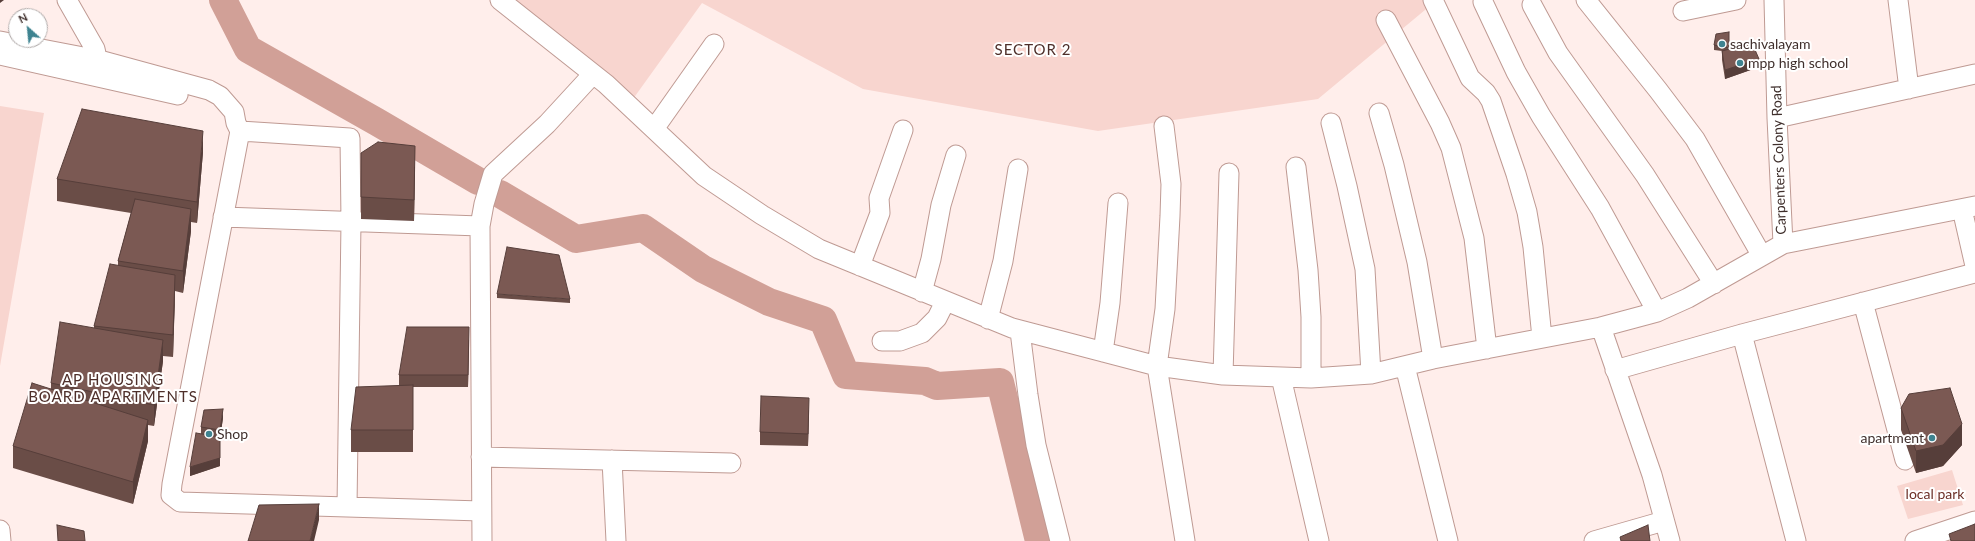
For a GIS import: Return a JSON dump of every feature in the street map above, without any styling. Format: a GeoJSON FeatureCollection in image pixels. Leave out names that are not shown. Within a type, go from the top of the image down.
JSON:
{"type":"FeatureCollection","features":[{"type":"Feature","properties":{"kind":"street"},"geometry":{"type":"LineString","coordinates":[[67,0],[90,39],[100,69]]}},
{"type":"Feature","properties":{"kind":"street"},"geometry":{"type":"LineString","coordinates":[[500,0],[593,74],[704,176],[762,215],[819,249],[945,302],[1020,331],[1157,366],[1223,375],[1311,378],[1371,374],[1433,359],[1601,327],[1657,312],[1714,284],[1782,244]]}},
{"type":"Feature","properties":{"kind":"street"},"geometry":{"type":"LineString","coordinates":[[1434,0],[1470,78],[1486,94],[1490,101],[1516,174],[1527,212],[1534,247],[1542,338]]}},
{"type":"Feature","properties":{"kind":"street"},"geometry":{"type":"LineString","coordinates":[[1586,0],[1695,139],[1762,256]]}},
{"type":"Feature","properties":{"kind":"street"},"geometry":{"type":"LineString","coordinates":[[1683,11],[1736,0]]}},
{"type":"Feature","properties":{"kind":"street","name":"Carpenters Colony Road"},"geometry":{"type":"LineString","coordinates":[[1774,0],[1782,244],[1969,207]]}},
{"type":"Feature","properties":{"kind":"street"},"geometry":{"type":"LineString","coordinates":[[1898,0],[1909,89]]}},
{"type":"Feature","properties":{"kind":"street"},"geometry":{"type":"LineString","coordinates":[[1483,2],[1516,72],[1541,116],[1600,208],[1657,312]]}},
{"type":"Feature","properties":{"kind":"street"},"geometry":{"type":"LineString","coordinates":[[1532,5],[1558,53],[1645,175],[1714,284]]}},
{"type":"Feature","properties":{"kind":"street"},"geometry":{"type":"LineString","coordinates":[[1386,20],[1440,123],[1451,148],[1474,238],[1487,349]]}},
{"type":"Feature","properties":{"kind":"street"},"geometry":{"type":"LineString","coordinates":[[0,41],[100,69],[161,90],[204,102],[238,127],[350,138],[351,222],[347,507]]}},
{"type":"Feature","properties":{"kind":"street"},"geometry":{"type":"LineString","coordinates":[[654,129],[714,44]]}},
{"type":"Feature","properties":{"kind":"street"},"geometry":{"type":"LineString","coordinates":[[0,55],[100,69]]}},
{"type":"Feature","properties":{"kind":"street"},"geometry":{"type":"LineString","coordinates":[[482,541],[480,226],[493,174],[547,124],[593,74]]}},
{"type":"Feature","properties":{"kind":"street"},"geometry":{"type":"LineString","coordinates":[[1777,118],[1975,74]]}},
{"type":"Feature","properties":{"kind":"street"},"geometry":{"type":"LineString","coordinates":[[1379,113],[1394,165],[1417,262],[1433,359]]}},
{"type":"Feature","properties":{"kind":"street"},"geometry":{"type":"LineString","coordinates":[[1331,123],[1347,186],[1365,269],[1371,374]]}},
{"type":"Feature","properties":{"kind":"street"},"geometry":{"type":"LineString","coordinates":[[1164,126],[1170,184],[1170,208],[1165,309],[1157,366],[1186,541]]}},
{"type":"Feature","properties":{"kind":"street"},"geometry":{"type":"LineString","coordinates":[[238,127],[223,217],[171,494],[180,502],[482,511]]}},
{"type":"Feature","properties":{"kind":"street"},"geometry":{"type":"LineString","coordinates":[[860,266],[880,213],[879,198],[903,130]]}},
{"type":"Feature","properties":{"kind":"street"},"geometry":{"type":"LineString","coordinates":[[922,292],[931,259],[941,205],[956,155]]}},
{"type":"Feature","properties":{"kind":"street"},"geometry":{"type":"LineString","coordinates":[[1296,167],[1308,270],[1311,317],[1311,378]]}},
{"type":"Feature","properties":{"kind":"street"},"geometry":{"type":"LineString","coordinates":[[988,319],[1002,261],[1018,170]]}},
{"type":"Feature","properties":{"kind":"street"},"geometry":{"type":"LineString","coordinates":[[1223,375],[1229,173]]}},
{"type":"Feature","properties":{"kind":"street"},"geometry":{"type":"LineString","coordinates":[[1102,352],[1110,303],[1118,203]]}},
{"type":"Feature","properties":{"kind":"street"},"geometry":{"type":"LineString","coordinates":[[1969,207],[1975,266]]}},
{"type":"Feature","properties":{"kind":"street"},"geometry":{"type":"LineString","coordinates":[[223,217],[480,226]]}},
{"type":"Feature","properties":{"kind":"street"},"geometry":{"type":"LineString","coordinates":[[1615,370],[1742,334],[1975,273]]}},
{"type":"Feature","properties":{"kind":"street"},"geometry":{"type":"LineString","coordinates":[[882,341],[900,341],[922,333],[937,318],[945,302]]}},
{"type":"Feature","properties":{"kind":"street"},"geometry":{"type":"LineString","coordinates":[[1863,302],[1905,460]]}},
{"type":"Feature","properties":{"kind":"street"},"geometry":{"type":"LineString","coordinates":[[1601,327],[1652,475],[1670,541]]}},
{"type":"Feature","properties":{"kind":"street"},"geometry":{"type":"LineString","coordinates":[[1020,331],[1036,445],[1060,541]]}},
{"type":"Feature","properties":{"kind":"street"},"geometry":{"type":"LineString","coordinates":[[1742,334],[1796,541]]}},
{"type":"Feature","properties":{"kind":"street"},"geometry":{"type":"LineString","coordinates":[[1405,366],[1448,541]]}},
{"type":"Feature","properties":{"kind":"street"},"geometry":{"type":"LineString","coordinates":[[1281,377],[1319,541]]}},
{"type":"Feature","properties":{"kind":"street"},"geometry":{"type":"LineString","coordinates":[[481,456],[731,463]]}},
{"type":"Feature","properties":{"kind":"street"},"geometry":{"type":"LineString","coordinates":[[612,460],[616,541]]}},
{"type":"Feature","properties":{"kind":"street"},"geometry":{"type":"LineString","coordinates":[[1594,541],[1664,521]]}},
{"type":"Feature","properties":{"kind":"street"},"geometry":{"type":"LineString","coordinates":[[1915,541],[1975,521]]}},
{"type":"Feature","properties":{"kind":"street"},"geometry":{"type":"LineString","coordinates":[[0,530],[1,541]]}},
{"type":"Feature","properties":{"kind":"green space"},"geometry":{"type":"Polygon","coordinates":[[[515,0],[1437,0],[1318,99],[1098,131],[863,89],[702,3],[633,99],[515,0]]]}},
{"type":"Feature","properties":{"kind":"green space"},"geometry":{"type":"Polygon","coordinates":[[[0,106],[44,113],[0,366],[0,106]]]}},
{"type":"Feature","properties":{"kind":"green space","name":"local park"},"geometry":{"type":"Polygon","coordinates":[[[1952,470],[1963,505],[1908,519],[1897,486],[1952,470]]]}},
{"type":"Feature","properties":{"kind":"building","name":"sachivalayam"},"geometry":{"type":"Polygon","coordinates":[[[1729,32],[1729,48],[1714,45],[1716,34],[1729,32]]]}},
{"type":"Feature","properties":{"kind":"building"},"geometry":{"type":"Polygon","coordinates":[[[1752,43],[1759,59],[1725,70],[1722,51],[1752,43]]]}},
{"type":"Feature","properties":{"kind":"building"},"geometry":{"type":"Polygon","coordinates":[[[82,109],[203,131],[197,202],[57,179],[82,109]]]}},
{"type":"Feature","properties":{"kind":"building"},"geometry":{"type":"Polygon","coordinates":[[[378,142],[415,146],[414,200],[361,197],[361,153],[378,142]]]}},
{"type":"Feature","properties":{"kind":"building"},"geometry":{"type":"Polygon","coordinates":[[[135,199],[191,209],[183,271],[118,261],[135,199]]]}},
{"type":"Feature","properties":{"kind":"building"},"geometry":{"type":"Polygon","coordinates":[[[507,247],[559,255],[570,299],[497,294],[507,247]]]}},
{"type":"Feature","properties":{"kind":"building"},"geometry":{"type":"Polygon","coordinates":[[[110,264],[175,275],[173,335],[94,326],[110,264]]]}},
{"type":"Feature","properties":{"kind":"building"},"geometry":{"type":"Polygon","coordinates":[[[60,322],[163,340],[154,405],[51,383],[60,322]]]}},
{"type":"Feature","properties":{"kind":"building"},"geometry":{"type":"Polygon","coordinates":[[[407,327],[469,327],[468,375],[399,375],[407,327]]]}},
{"type":"Feature","properties":{"kind":"building"},"geometry":{"type":"Polygon","coordinates":[[[32,383],[148,420],[133,482],[13,446],[32,383]]]}},
{"type":"Feature","properties":{"kind":"building"},"geometry":{"type":"Polygon","coordinates":[[[413,385],[413,430],[351,430],[356,387],[413,385]]]}},
{"type":"Feature","properties":{"kind":"building"},"geometry":{"type":"Polygon","coordinates":[[[1950,388],[1962,424],[1943,445],[1916,451],[1901,408],[1909,394],[1950,388]]]}},
{"type":"Feature","properties":{"kind":"building"},"geometry":{"type":"Polygon","coordinates":[[[761,396],[809,398],[808,434],[760,432],[761,396]]]}},
{"type":"Feature","properties":{"kind":"building"},"geometry":{"type":"Polygon","coordinates":[[[223,409],[220,430],[201,427],[204,410],[223,409]]]}},
{"type":"Feature","properties":{"kind":"building"},"geometry":{"type":"Polygon","coordinates":[[[196,433],[220,437],[220,458],[190,467],[196,433]]]}},
{"type":"Feature","properties":{"kind":"building"},"geometry":{"type":"Polygon","coordinates":[[[319,504],[310,541],[248,541],[259,505],[319,504]]]}},
{"type":"Feature","properties":{"kind":"building"},"geometry":{"type":"Polygon","coordinates":[[[1975,524],[1975,541],[1951,541],[1949,534],[1975,524]]]}},
{"type":"Feature","properties":{"kind":"building"},"geometry":{"type":"Polygon","coordinates":[[[57,525],[84,531],[85,541],[58,541],[57,525]]]}},
{"type":"Feature","properties":{"kind":"building"},"geometry":{"type":"Polygon","coordinates":[[[1648,525],[1650,541],[1621,541],[1620,537],[1648,525]]]}},
{"type":"Feature","properties":{"kind":"waterway"},"geometry":{"type":"LineString","coordinates":[[223,0],[248,49],[478,181]]}},
{"type":"Feature","properties":{"kind":"waterway"},"geometry":{"type":"LineString","coordinates":[[500,194],[576,239],[643,228],[703,269],[769,302],[823,320],[846,375],[925,381],[937,386],[1000,382],[1039,541]]}},
{"type":"Feature","properties":{"kind":"place","name":"sachivalayam"},"geometry":{"type":"Point","coordinates":[1722,44]}},
{"type":"Feature","properties":{"kind":"place","name":"mpp high school"},"geometry":{"type":"Point","coordinates":[1740,63]}},
{"type":"Feature","properties":{"kind":"place","name":"Shop"},"geometry":{"type":"Point","coordinates":[209,434]}},
{"type":"Feature","properties":{"kind":"place","name":"apartment"},"geometry":{"type":"Point","coordinates":[1932,438]}},
{"type":"Feature","properties":{"kind":"district","name":"SECTOR 2"},"geometry":{"type":"Point","coordinates":[1033,50]}},
{"type":"Feature","properties":{"kind":"district","name":"AP HOUSING BOARD APARTMENTS"},"geometry":{"type":"Point","coordinates":[113,388]}}]}
